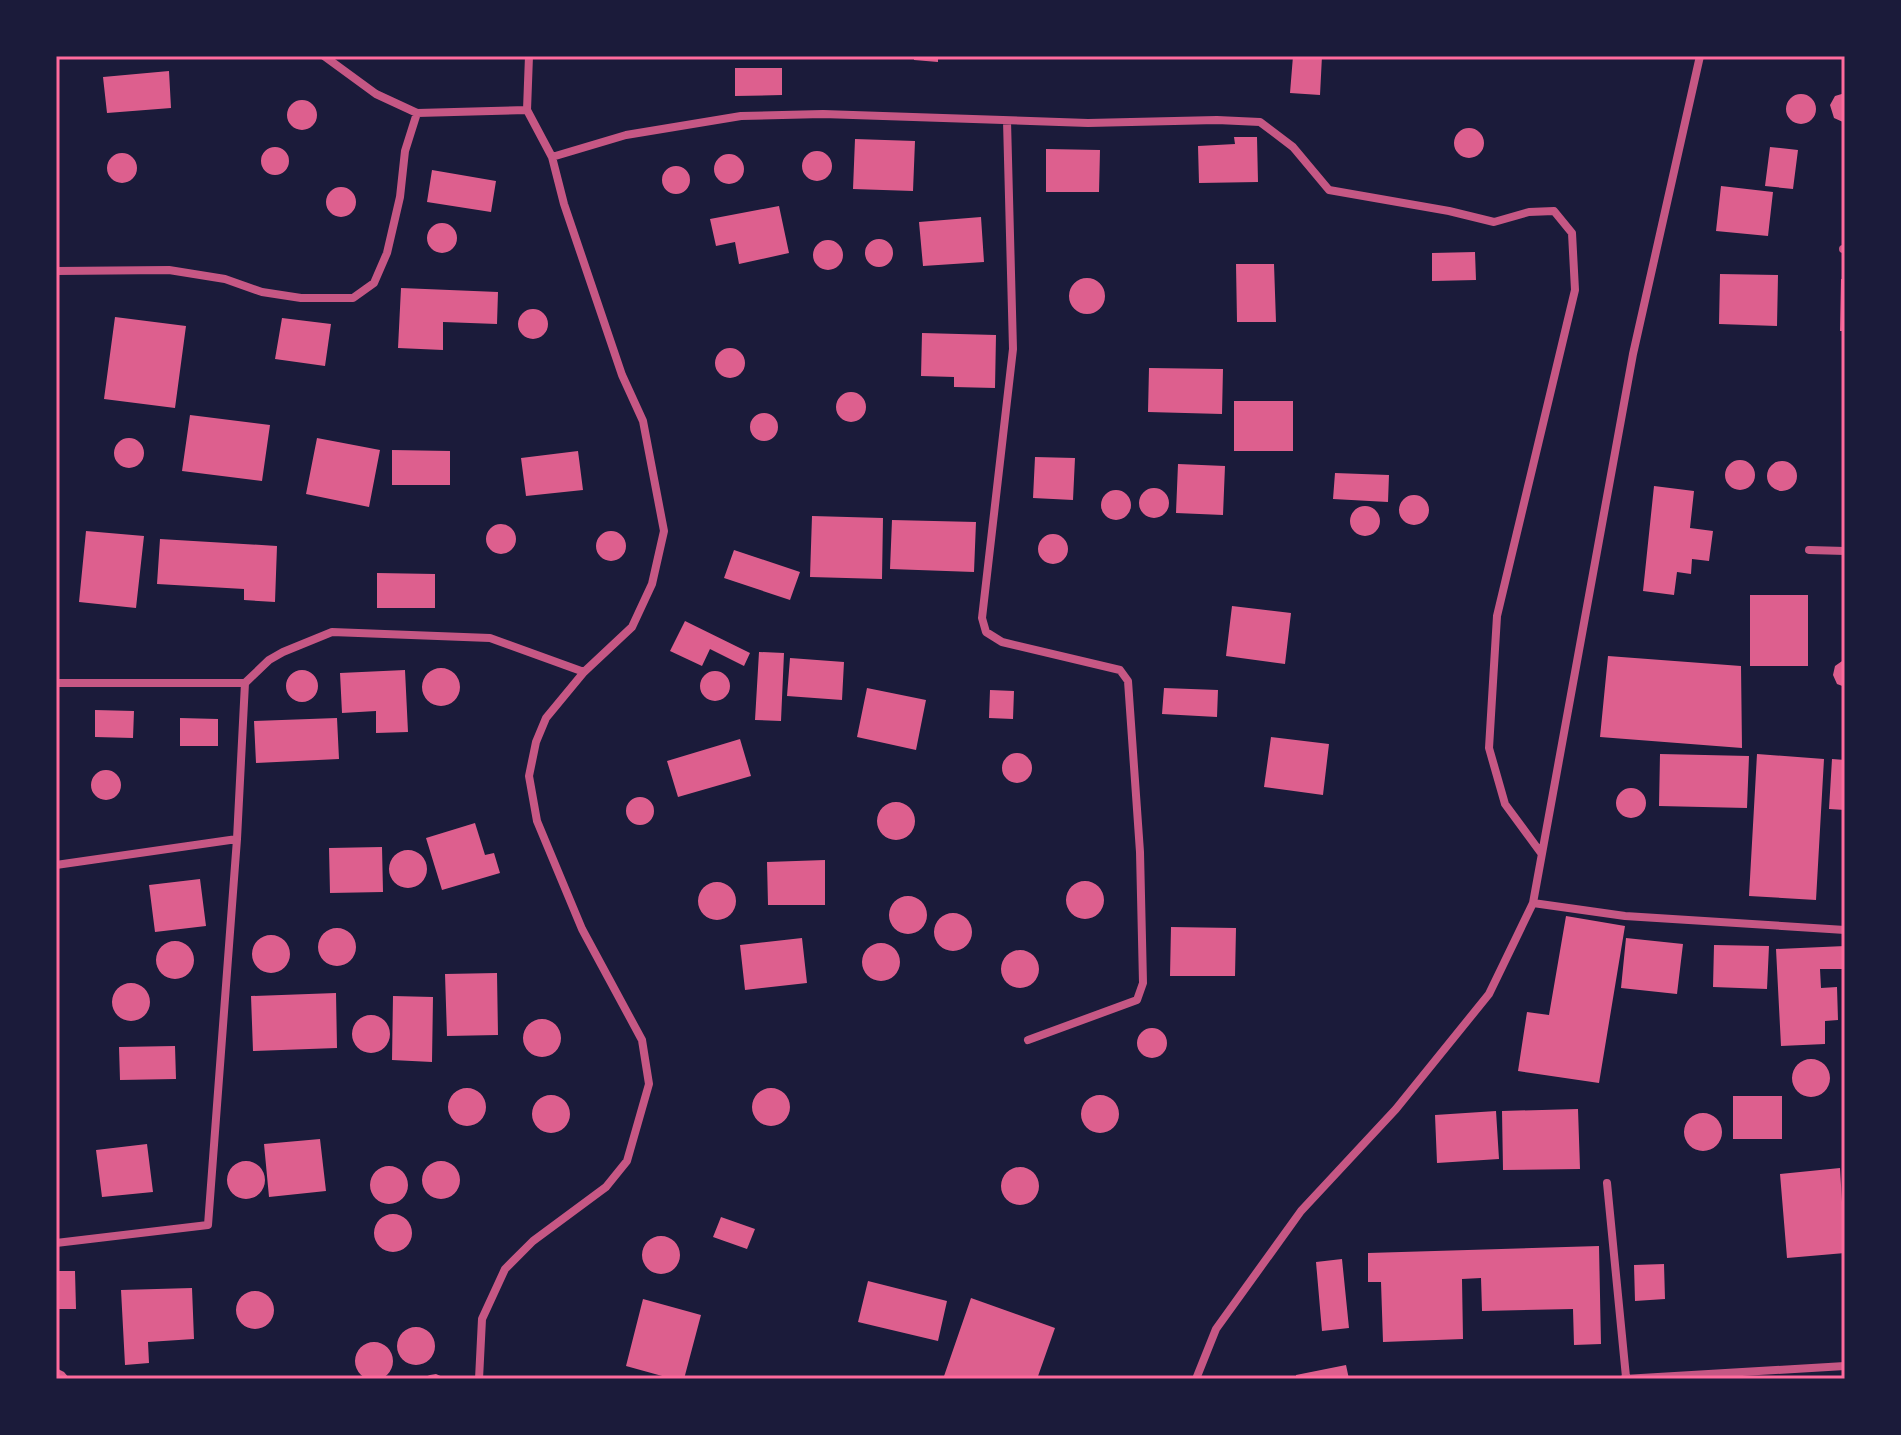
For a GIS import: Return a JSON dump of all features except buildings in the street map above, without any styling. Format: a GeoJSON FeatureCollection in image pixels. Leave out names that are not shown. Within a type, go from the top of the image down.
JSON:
{"type":"FeatureCollection","features":[{"type":"Feature","properties":{"kind":"street"},"geometry":{"type":"LineString","coordinates":[[324,56],[376,94],[417,113],[527,110]]}},
{"type":"Feature","properties":{"kind":"street"},"geometry":{"type":"LineString","coordinates":[[479,1379],[482,1319],[505,1269],[533,1241],[606,1187],[627,1161],[649,1084],[642,1040],[582,929],[537,821],[529,776],[536,742],[546,718],[584,672],[632,627],[652,584],[664,531],[643,421],[622,375],[564,204],[552,157],[527,110],[529,56]]}},
{"type":"Feature","properties":{"kind":"street"},"geometry":{"type":"LineString","coordinates":[[1196,1379],[1216,1329],[1301,1211],[1396,1109],[1489,994],[1533,903],[1633,354],[1700,56]]}},
{"type":"Feature","properties":{"kind":"street"},"geometry":{"type":"LineString","coordinates":[[56,271],[169,270],[225,279],[262,292],[301,298],[353,298],[374,283],[387,253],[400,197],[405,151],[417,113]]}},
{"type":"Feature","properties":{"kind":"street"},"geometry":{"type":"LineString","coordinates":[[552,157],[626,135],[741,116],[823,114],[1007,121],[1260,122],[1293,147],[1329,190],[1494,222],[1529,212],[1554,211],[1572,233],[1575,290],[1497,616],[1489,748],[1505,804],[1541,853]]}},
{"type":"Feature","properties":{"kind":"street"},"geometry":{"type":"LineString","coordinates":[[1007,121],[1013,349],[982,618],[986,632],[1002,642],[1120,670],[1128,681],[1140,852],[1143,983],[1137,1000],[1028,1040]]}},
{"type":"Feature","properties":{"kind":"street"},"geometry":{"type":"LineString","coordinates":[[1809,550],[1845,551]]}},
{"type":"Feature","properties":{"kind":"street"},"geometry":{"type":"LineString","coordinates":[[56,1243],[208,1225],[237,839],[245,683],[269,660],[332,632],[490,638],[584,672]]}},
{"type":"Feature","properties":{"kind":"street"},"geometry":{"type":"LineString","coordinates":[[56,683],[245,683]]}},
{"type":"Feature","properties":{"kind":"street"},"geometry":{"type":"LineString","coordinates":[[56,865],[237,839]]}},
{"type":"Feature","properties":{"kind":"street"},"geometry":{"type":"LineString","coordinates":[[1533,903],[1625,916],[1845,930]]}},
{"type":"Feature","properties":{"kind":"street"},"geometry":{"type":"LineString","coordinates":[[1607,1183],[1625,1378],[1845,1366]]}}]}
